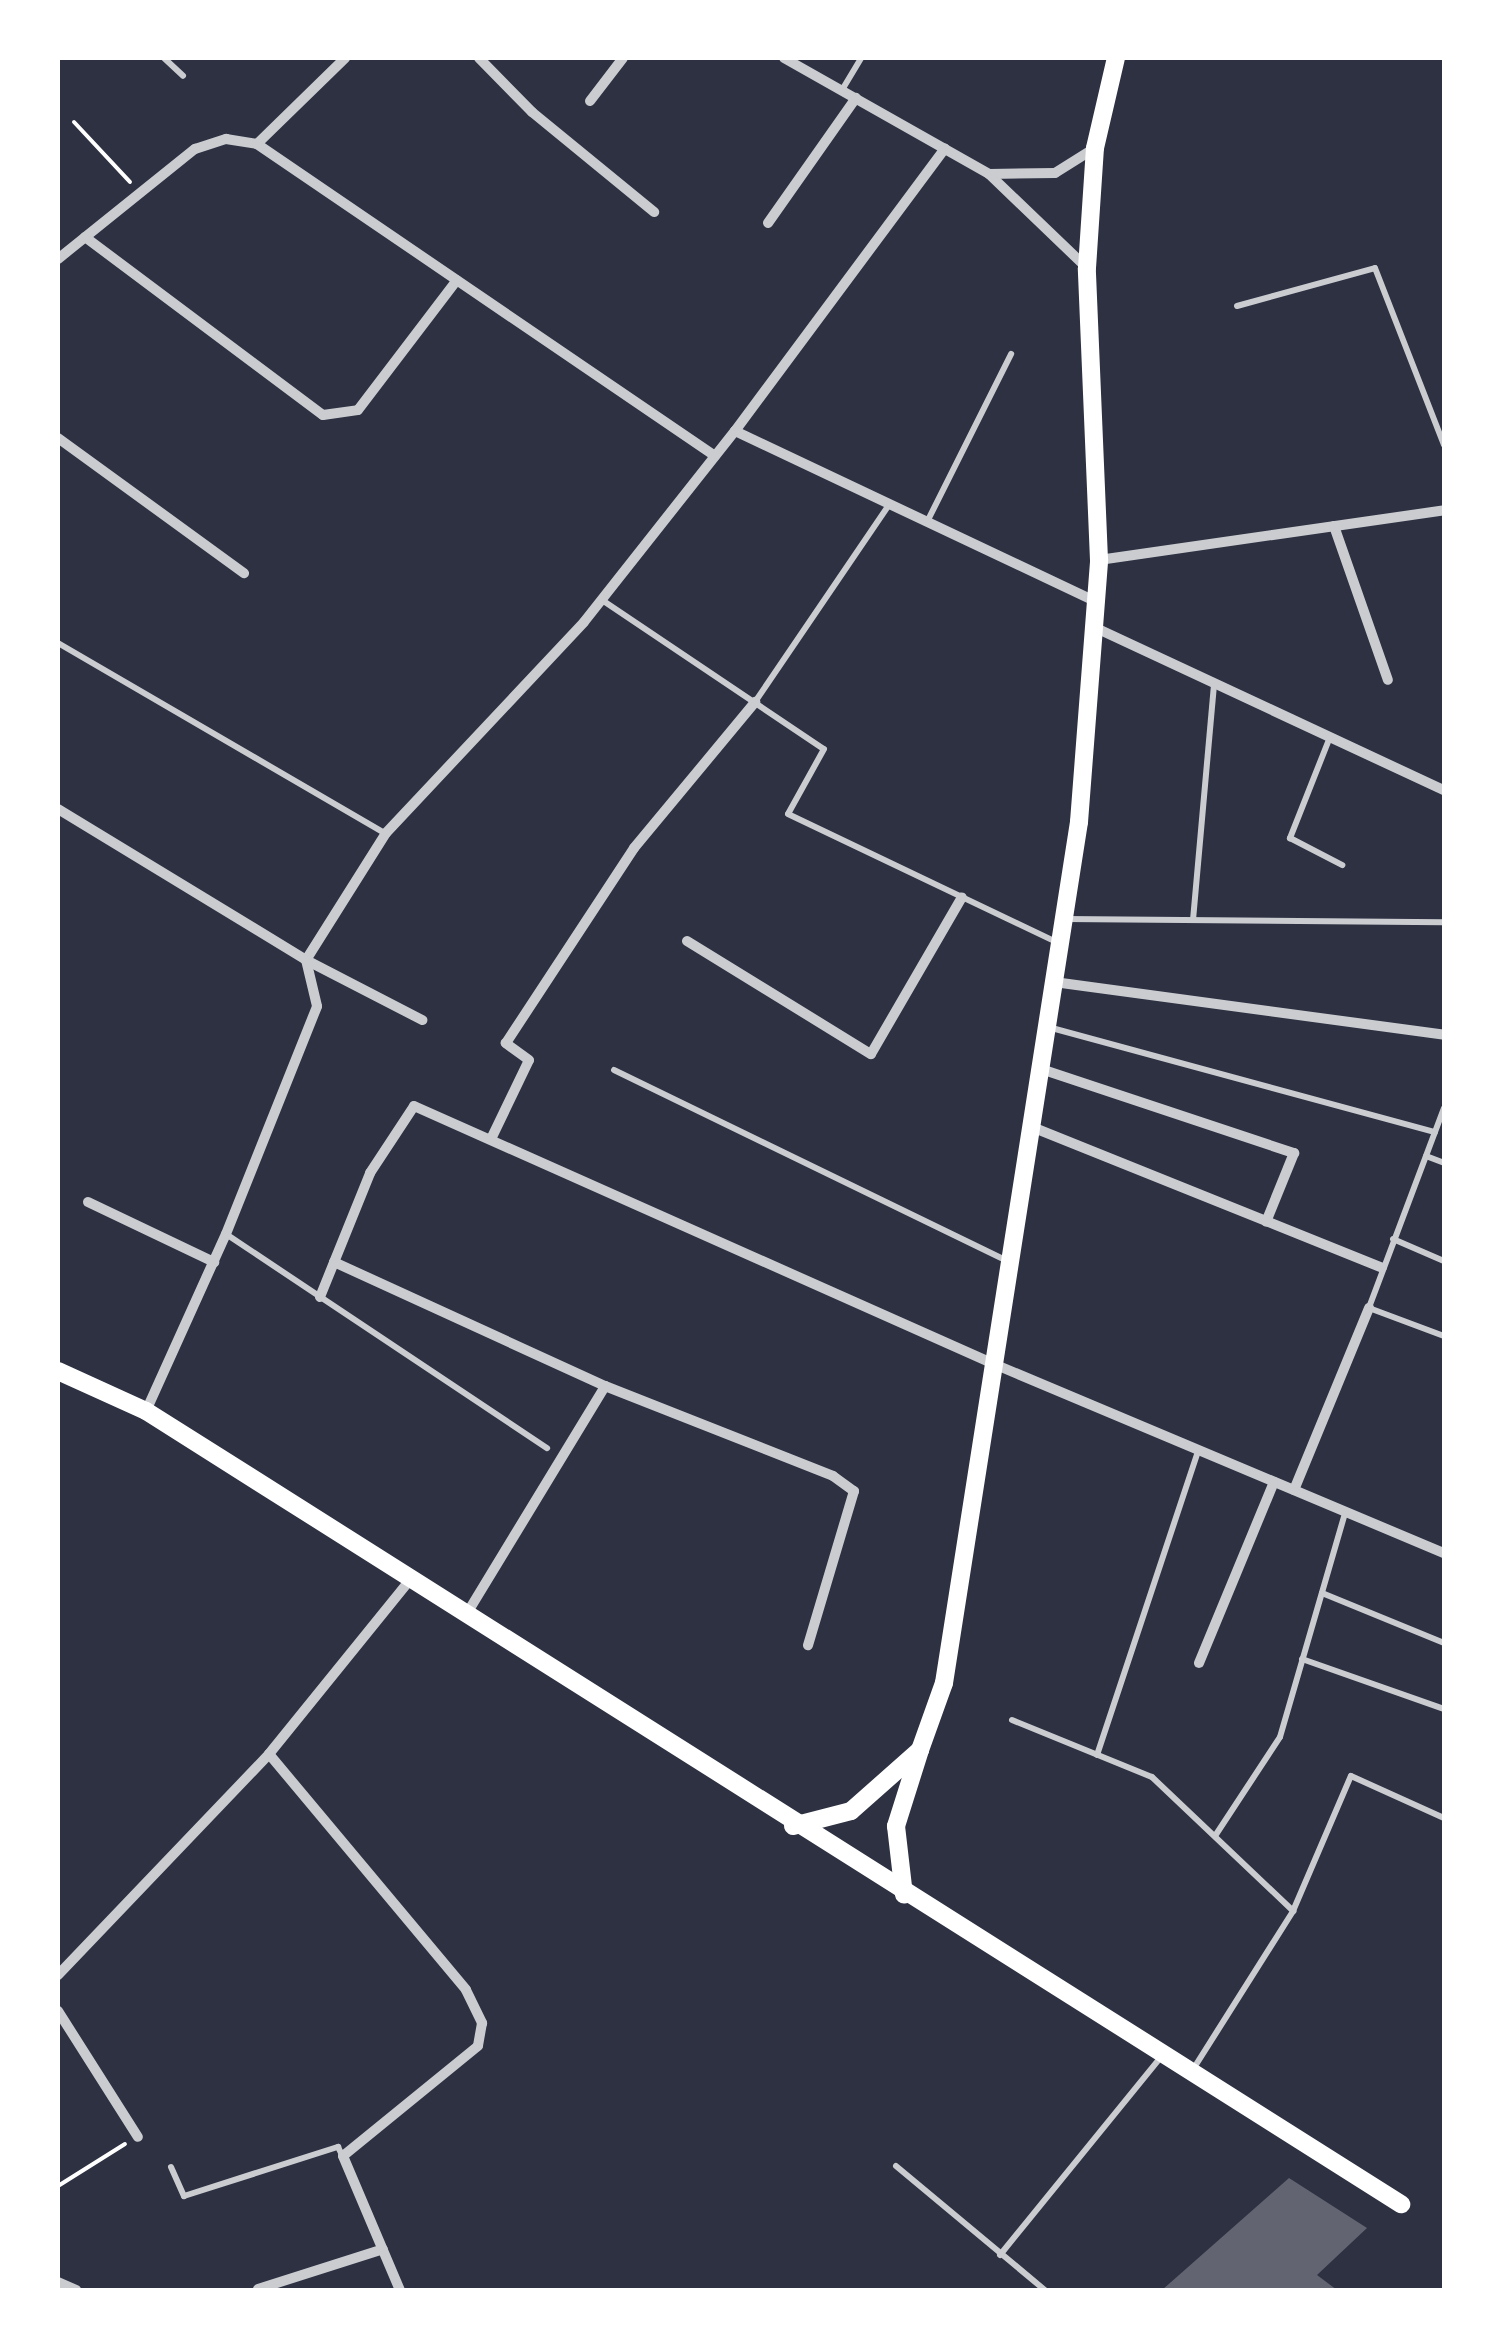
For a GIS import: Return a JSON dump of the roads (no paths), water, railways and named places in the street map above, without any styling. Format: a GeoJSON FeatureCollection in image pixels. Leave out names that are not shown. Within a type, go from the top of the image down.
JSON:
{"type":"FeatureCollection","features":[{"type":"Feature","properties":{"kind":"main road"},"geometry":{"type":"LineString","coordinates":[[904,1895],[896,1826],[944,1683],[1064,919],[1096,628],[1099,560],[1087,268],[1096,148],[1116,58]]}},
{"type":"Feature","properties":{"kind":"main road"},"geometry":{"type":"LineString","coordinates":[[58,1371],[146,1411],[794,1826],[1401,2204]]}},
{"type":"Feature","properties":{"kind":"main road"},"geometry":{"type":"LineString","coordinates":[[794,1826],[851,1811],[920,1750]]}},
{"type":"Feature","properties":{"kind":"street"},"geometry":{"type":"LineString","coordinates":[[257,144],[344,58]]}},
{"type":"Feature","properties":{"kind":"street"},"geometry":{"type":"LineString","coordinates":[[478,58],[532,112],[654,212]]}},
{"type":"Feature","properties":{"kind":"street"},"geometry":{"type":"LineString","coordinates":[[590,101],[623,58]]}},
{"type":"Feature","properties":{"kind":"street"},"geometry":{"type":"LineString","coordinates":[[784,58],[990,174],[1087,268]]}},
{"type":"Feature","properties":{"kind":"street"},"geometry":{"type":"LineString","coordinates":[[768,223],[856,98]]}},
{"type":"Feature","properties":{"kind":"street"},"geometry":{"type":"LineString","coordinates":[[58,259],[195,149],[226,138],[257,144],[715,456]]}},
{"type":"Feature","properties":{"kind":"street"},"geometry":{"type":"LineString","coordinates":[[146,1411],[226,1234],[316,1006],[306,960],[386,833],[440,783],[601,599],[735,431],[945,148]]}},
{"type":"Feature","properties":{"kind":"street"},"geometry":{"type":"LineString","coordinates":[[990,174],[1054,173],[1096,148]]}},
{"type":"Feature","properties":{"kind":"street"},"geometry":{"type":"LineString","coordinates":[[85,237],[324,415],[344,417],[358,410],[457,280]]}},
{"type":"Feature","properties":{"kind":"street"},"geometry":{"type":"LineString","coordinates":[[735,431],[1097,602]]}},
{"type":"Feature","properties":{"kind":"street"},"geometry":{"type":"LineString","coordinates":[[58,438],[244,573]]}},
{"type":"Feature","properties":{"kind":"street"},"geometry":{"type":"LineString","coordinates":[[1099,560],[1444,510]]}},
{"type":"Feature","properties":{"kind":"street"},"geometry":{"type":"LineString","coordinates":[[1334,526],[1388,680]]}},
{"type":"Feature","properties":{"kind":"street"},"geometry":{"type":"LineString","coordinates":[[1096,628],[1444,790]]}},
{"type":"Feature","properties":{"kind":"street"},"geometry":{"type":"LineString","coordinates":[[492,1137],[528,1060],[506,1042],[634,848],[754,702]]}},
{"type":"Feature","properties":{"kind":"street"},"geometry":{"type":"LineString","coordinates":[[58,810],[306,960],[422,1020]]}},
{"type":"Feature","properties":{"kind":"street"},"geometry":{"type":"LineString","coordinates":[[687,941],[872,1054],[962,897]]}},
{"type":"Feature","properties":{"kind":"street"},"geometry":{"type":"LineString","coordinates":[[1054,982],[1444,1035]]}},
{"type":"Feature","properties":{"kind":"street"},"geometry":{"type":"LineString","coordinates":[[1040,1069],[1294,1153],[1266,1222]]}},
{"type":"Feature","properties":{"kind":"street"},"geometry":{"type":"LineString","coordinates":[[320,1296],[370,1172],[414,1106],[492,1137],[994,1364],[1444,1554]]}},
{"type":"Feature","properties":{"kind":"street"},"geometry":{"type":"LineString","coordinates":[[1032,1127],[1382,1268]]}},
{"type":"Feature","properties":{"kind":"street"},"geometry":{"type":"LineString","coordinates":[[88,1202],[214,1262]]}},
{"type":"Feature","properties":{"kind":"street"},"geometry":{"type":"LineString","coordinates":[[334,1262],[605,1386],[833,1476],[854,1491],[808,1645]]}},
{"type":"Feature","properties":{"kind":"street"},"geometry":{"type":"LineString","coordinates":[[1294,1490],[1369,1308]]}},
{"type":"Feature","properties":{"kind":"street"},"geometry":{"type":"LineString","coordinates":[[466,1616],[605,1386]]}},
{"type":"Feature","properties":{"kind":"street"},"geometry":{"type":"LineString","coordinates":[[1199,1662],[1274,1482]]}},
{"type":"Feature","properties":{"kind":"street"},"geometry":{"type":"LineString","coordinates":[[58,1976],[269,1754],[410,1580]]}},
{"type":"Feature","properties":{"kind":"street"},"geometry":{"type":"LineString","coordinates":[[269,1754],[466,1990],[482,2023],[478,2046],[343,2156],[400,2290]]}},
{"type":"Feature","properties":{"kind":"street"},"geometry":{"type":"LineString","coordinates":[[58,2010],[138,2137]]}},
{"type":"Feature","properties":{"kind":"street"},"geometry":{"type":"LineString","coordinates":[[258,2289],[383,2249]]}},
{"type":"Feature","properties":{"kind":"street"},"geometry":{"type":"LineString","coordinates":[[58,2282],[76,2290]]}},
{"type":"Feature","properties":{"kind":"lane"},"geometry":{"type":"LineString","coordinates":[[164,58],[184,76]]}},
{"type":"Feature","properties":{"kind":"lane"},"geometry":{"type":"LineString","coordinates":[[842,90],[861,58]]}},
{"type":"Feature","properties":{"kind":"lane"},"geometry":{"type":"LineString","coordinates":[[1237,306],[1375,268],[1444,445]]}},
{"type":"Feature","properties":{"kind":"lane"},"geometry":{"type":"LineString","coordinates":[[927,522],[1010,354]]}},
{"type":"Feature","properties":{"kind":"lane"},"geometry":{"type":"LineString","coordinates":[[754,702],[890,504]]}},
{"type":"Feature","properties":{"kind":"lane"},"geometry":{"type":"LineString","coordinates":[[601,599],[824,748],[788,814],[1060,944]]}},
{"type":"Feature","properties":{"kind":"lane"},"geometry":{"type":"LineString","coordinates":[[58,643],[386,833]]}},
{"type":"Feature","properties":{"kind":"lane"},"geometry":{"type":"LineString","coordinates":[[1193,920],[1214,683]]}},
{"type":"Feature","properties":{"kind":"lane"},"geometry":{"type":"LineString","coordinates":[[1330,737],[1290,838],[1342,865]]}},
{"type":"Feature","properties":{"kind":"lane"},"geometry":{"type":"LineString","coordinates":[[1064,919],[1444,922]]}},
{"type":"Feature","properties":{"kind":"lane"},"geometry":{"type":"LineString","coordinates":[[1047,1026],[1435,1132]]}},
{"type":"Feature","properties":{"kind":"lane"},"geometry":{"type":"LineString","coordinates":[[614,1070],[1010,1263]]}},
{"type":"Feature","properties":{"kind":"lane"},"geometry":{"type":"LineString","coordinates":[[1444,1108],[1369,1308],[1444,1336]]}},
{"type":"Feature","properties":{"kind":"lane"},"geometry":{"type":"LineString","coordinates":[[1426,1156],[1444,1164]]}},
{"type":"Feature","properties":{"kind":"lane"},"geometry":{"type":"LineString","coordinates":[[226,1234],[547,1448]]}},
{"type":"Feature","properties":{"kind":"lane"},"geometry":{"type":"LineString","coordinates":[[1393,1239],[1444,1261]]}},
{"type":"Feature","properties":{"kind":"lane"},"geometry":{"type":"LineString","coordinates":[[1097,1755],[1199,1450]]}},
{"type":"Feature","properties":{"kind":"lane"},"geometry":{"type":"LineString","coordinates":[[1215,1836],[1280,1736],[1346,1512]]}},
{"type":"Feature","properties":{"kind":"lane"},"geometry":{"type":"LineString","coordinates":[[1322,1593],[1444,1643]]}},
{"type":"Feature","properties":{"kind":"lane"},"geometry":{"type":"LineString","coordinates":[[1302,1659],[1444,1709]]}},
{"type":"Feature","properties":{"kind":"lane"},"geometry":{"type":"LineString","coordinates":[[1012,1720],[1152,1777],[1294,1911]]}},
{"type":"Feature","properties":{"kind":"lane"},"geometry":{"type":"LineString","coordinates":[[1191,2074],[1294,1911],[1351,1776],[1444,1818]]}},
{"type":"Feature","properties":{"kind":"lane"},"geometry":{"type":"LineString","coordinates":[[1000,2255],[1162,2056]]}},
{"type":"Feature","properties":{"kind":"lane"},"geometry":{"type":"LineString","coordinates":[[171,2167],[184,2196],[338,2147],[343,2156]]}},
{"type":"Feature","properties":{"kind":"lane"},"geometry":{"type":"LineString","coordinates":[[896,2166],[1045,2290]]}}]}
